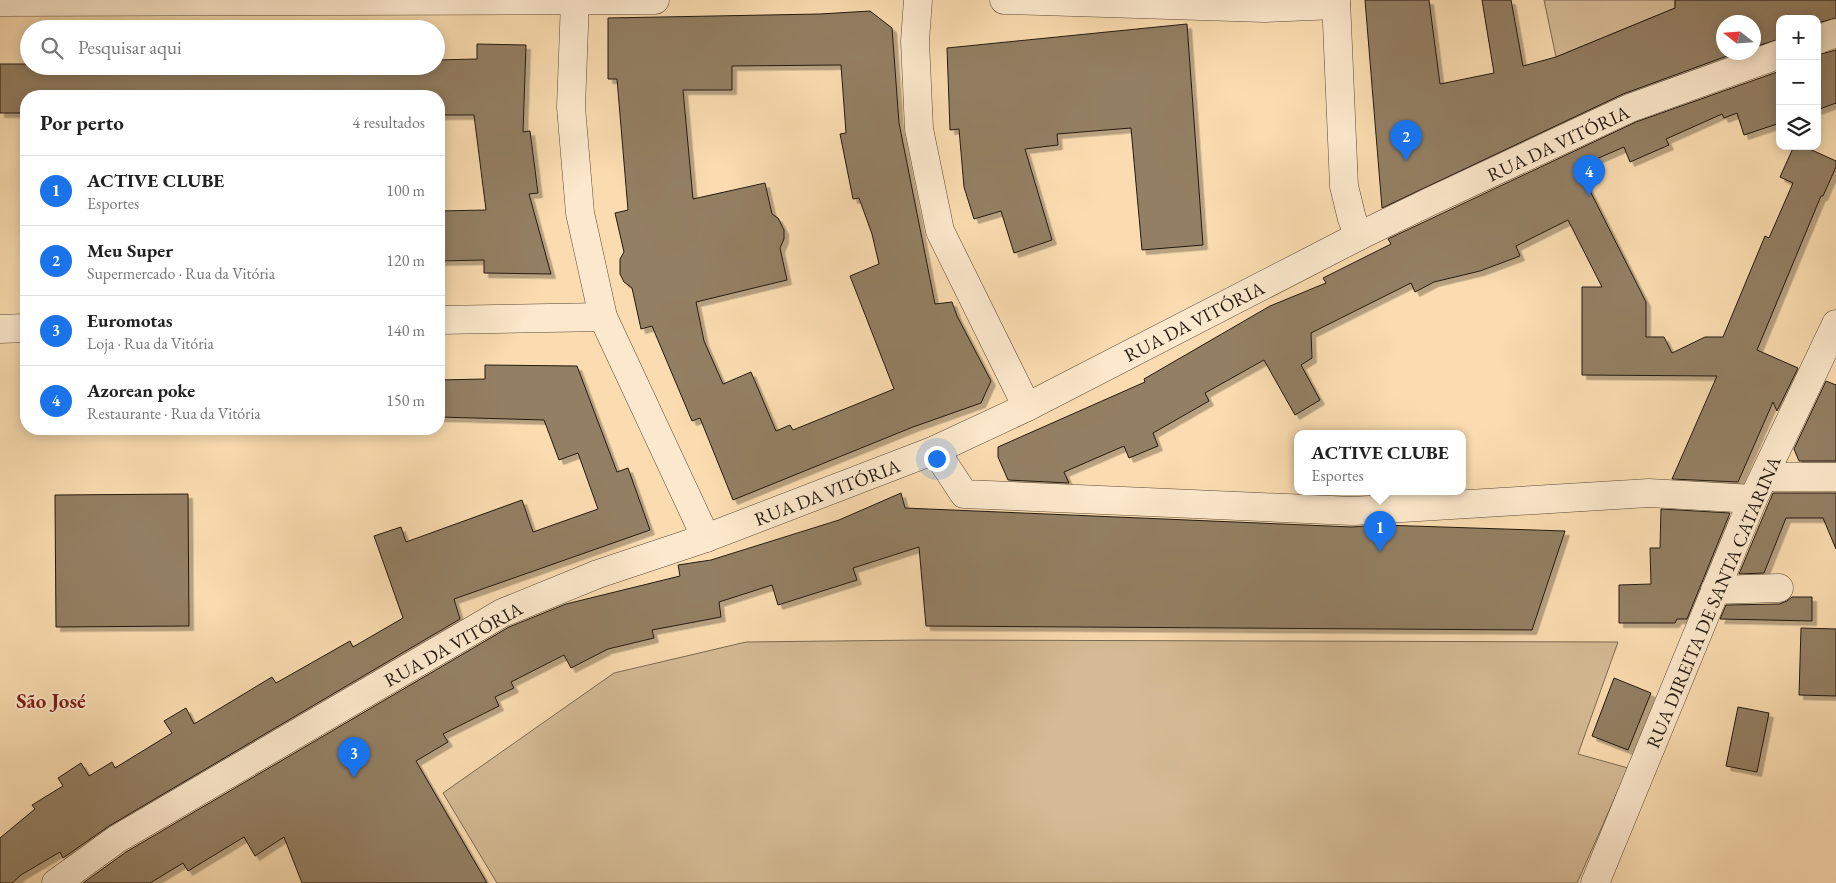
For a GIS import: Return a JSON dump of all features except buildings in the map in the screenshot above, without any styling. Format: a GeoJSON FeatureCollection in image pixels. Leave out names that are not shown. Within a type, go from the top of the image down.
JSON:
{"type":"FeatureCollection","features":[{"type":"Feature","properties":{"kind":"street"},"geometry":{"type":"LineString","coordinates":[[0,2],[655,0]]}},
{"type":"Feature","properties":{"kind":"street"},"geometry":{"type":"LineString","coordinates":[[918,0],[915,41],[919,129],[940,231],[1027,407]]}},
{"type":"Feature","properties":{"kind":"street"},"geometry":{"type":"LineString","coordinates":[[1004,0],[1265,8],[1336,2],[1344,186],[1352,219],[1359,236]]}},
{"type":"Feature","properties":{"kind":"street"},"geometry":{"type":"LineString","coordinates":[[575,1],[571,107],[580,213],[603,317],[706,538]]}},
{"type":"Feature","properties":{"kind":"street"},"geometry":{"type":"LineString","coordinates":[[1821,39],[1836,33]]}},
{"type":"Feature","properties":{"kind":"street","name":"RUA DA VITÓRIA"},"geometry":{"type":"LineString","coordinates":[[56,883],[117,839],[502,613],[598,574],[706,538],[935,450],[1027,407],[1359,236],[1630,108],[1776,55]]}},
{"type":"Feature","properties":{"kind":"street"},"geometry":{"type":"LineString","coordinates":[[445,320],[603,317]]}},
{"type":"Feature","properties":{"kind":"street","name":"RUA DIREITA DE SANTA CATARINA"},"geometry":{"type":"LineString","coordinates":[[1595,883],[1715,590],[1759,488],[1836,324]]}},
{"type":"Feature","properties":{"kind":"street"},"geometry":{"type":"LineString","coordinates":[[0,329],[20,328]]}},
{"type":"Feature","properties":{"kind":"street"},"geometry":{"type":"LineString","coordinates":[[935,450],[964,494],[1353,511],[1649,492],[1759,488],[1836,477]]}},
{"type":"Feature","properties":{"kind":"street"},"geometry":{"type":"LineString","coordinates":[[1715,590],[1779,588]]}},
{"type":"Feature","properties":{"kind":"shaded area"},"geometry":{"type":"Polygon","coordinates":[[[1544,0],[1675,0],[1675,8],[1556,57],[1544,0]]]}},
{"type":"Feature","properties":{"kind":"shaded area"},"geometry":{"type":"Polygon","coordinates":[[[923,640],[1618,642],[1578,754],[1628,768],[1577,883],[497,883],[443,793],[614,673],[746,642],[923,640]]]}},
{"type":"Feature","properties":{"kind":"place","name":"Meu Super"},"geometry":{"type":"Point","coordinates":[1406,161]}},
{"type":"Feature","properties":{"kind":"place","name":"Azorean poke"},"geometry":{"type":"Point","coordinates":[1589,196]}},
{"type":"Feature","properties":{"kind":"place","name":"ACTIVE CLUBE"},"geometry":{"type":"Point","coordinates":[1380,552]}},
{"type":"Feature","properties":{"kind":"place","name":"Euromotas"},"geometry":{"type":"Point","coordinates":[354,778]}},
{"type":"Feature","properties":{"kind":"district","name":"São José"},"geometry":{"type":"Point","coordinates":[51,701]}}]}
